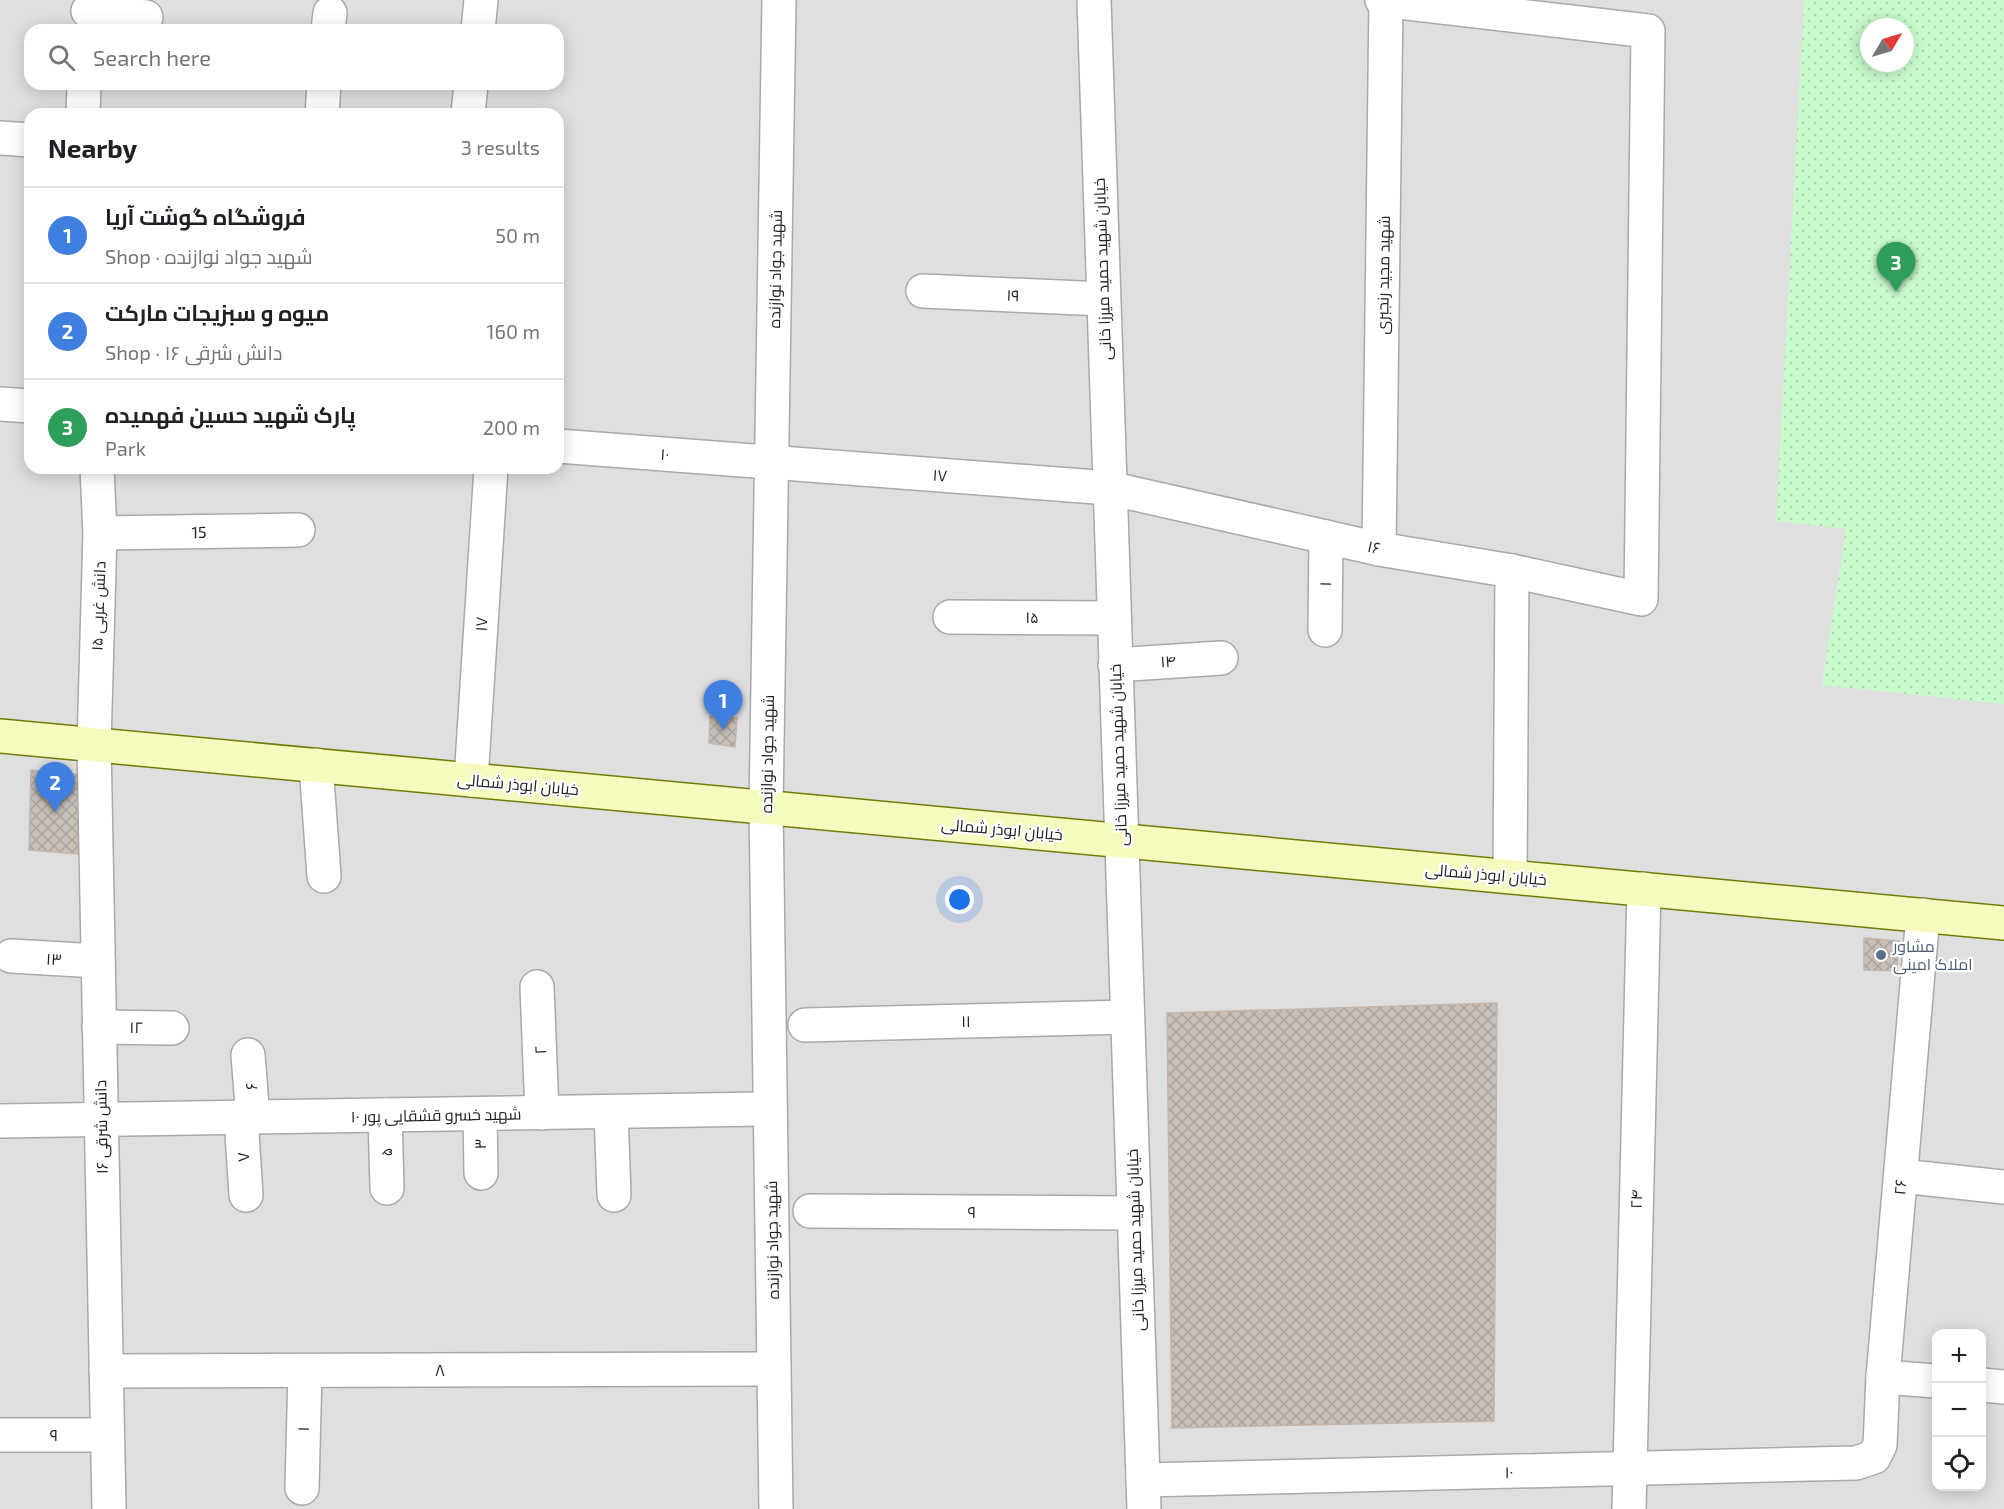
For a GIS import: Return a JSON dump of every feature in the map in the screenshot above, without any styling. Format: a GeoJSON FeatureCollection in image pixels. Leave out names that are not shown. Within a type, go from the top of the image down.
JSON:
{"type":"FeatureCollection","features":[{"type":"Feature","properties":{"kind":"street"},"geometry":{"type":"LineString","coordinates":[[479,24],[481,0]]}},
{"type":"Feature","properties":{"kind":"street","name":"شهید جواد نوازنده"},"geometry":{"type":"LineString","coordinates":[[776,1509],[766,807],[779,0]]}},
{"type":"Feature","properties":{"kind":"street","name":"خیابان شهید حمید میرزا خانی"},"geometry":{"type":"LineString","coordinates":[[1094,0],[1144,1495]]}},
{"type":"Feature","properties":{"kind":"street","name":"۱۶"},"geometry":{"type":"LineString","coordinates":[[1109,488],[1380,549],[1512,571],[1641,599],[1648,31],[1384,0]]}},
{"type":"Feature","properties":{"kind":"street","name":"شهید مجید رنجبری"},"geometry":{"type":"LineString","coordinates":[[1380,549],[1384,0]]}},
{"type":"Feature","properties":{"kind":"street"},"geometry":{"type":"LineString","coordinates":[[88,14],[146,17]]}},
{"type":"Feature","properties":{"kind":"street"},"geometry":{"type":"LineString","coordinates":[[83,108],[84,90]]}},
{"type":"Feature","properties":{"kind":"street"},"geometry":{"type":"LineString","coordinates":[[322,108],[324,90]]}},
{"type":"Feature","properties":{"kind":"street"},"geometry":{"type":"LineString","coordinates":[[469,108],[470,90]]}},
{"type":"Feature","properties":{"kind":"street"},"geometry":{"type":"LineString","coordinates":[[0,138],[24,140]]}},
{"type":"Feature","properties":{"kind":"street","name":"۱۹"},"geometry":{"type":"LineString","coordinates":[[923,291],[1103,298]]}},
{"type":"Feature","properties":{"kind":"street"},"geometry":{"type":"LineString","coordinates":[[0,404],[24,406]]}},
{"type":"Feature","properties":{"kind":"street","name":"۱۰"},"geometry":{"type":"LineString","coordinates":[[564,446],[772,462]]}},
{"type":"Feature","properties":{"kind":"street","name":"۱۷"},"geometry":{"type":"LineString","coordinates":[[772,462],[1109,488]]}},
{"type":"Feature","properties":{"kind":"street","name":"دانش غربی ۱۵"},"geometry":{"type":"LineString","coordinates":[[94,745],[100,533],[97,474]]}},
{"type":"Feature","properties":{"kind":"street","name":"۱۷"},"geometry":{"type":"LineString","coordinates":[[471,780],[491,474]]}},
{"type":"Feature","properties":{"kind":"street","name":"15"},"geometry":{"type":"LineString","coordinates":[[100,533],[298,530]]}},
{"type":"Feature","properties":{"kind":"street","name":"۱"},"geometry":{"type":"LineString","coordinates":[[1324,630],[1326,537]]}},
{"type":"Feature","properties":{"kind":"street"},"geometry":{"type":"LineString","coordinates":[[1510,876],[1512,571]]}},
{"type":"Feature","properties":{"kind":"street","name":"۱۵"},"geometry":{"type":"LineString","coordinates":[[950,617],[1114,618]]}},
{"type":"Feature","properties":{"kind":"street","name":"۱۴"},"geometry":{"type":"LineString","coordinates":[[1115,664],[1221,658]]}},
{"type":"Feature","properties":{"kind":"street","name":"خیابان ابوذر شمالی"},"geometry":{"type":"LineString","coordinates":[[0,736],[2004,922]]}},
{"type":"Feature","properties":{"kind":"street","name":"دانش شرقی ۱۶"},"geometry":{"type":"LineString","coordinates":[[94,745],[108,1509]]}},
{"type":"Feature","properties":{"kind":"street"},"geometry":{"type":"LineString","coordinates":[[316,765],[324,876]]}},
{"type":"Feature","properties":{"kind":"street","name":"۲۴"},"geometry":{"type":"LineString","coordinates":[[1629,1509],[1644,889]]}},
{"type":"Feature","properties":{"kind":"street","name":"۲۶"},"geometry":{"type":"LineString","coordinates":[[1874,1457],[1880,1445],[1883,1377],[1923,915]]}},
{"type":"Feature","properties":{"kind":"street","name":"۱۳"},"geometry":{"type":"LineString","coordinates":[[11,956],[98,961]]}},
{"type":"Feature","properties":{"kind":"street","name":"۲"},"geometry":{"type":"LineString","coordinates":[[537,987],[542,1113]]}},
{"type":"Feature","properties":{"kind":"street","name":"۱۱"},"geometry":{"type":"LineString","coordinates":[[805,1025],[1127,1017]]}},
{"type":"Feature","properties":{"kind":"street","name":"۱۲"},"geometry":{"type":"LineString","coordinates":[[99,1027],[172,1028]]}},
{"type":"Feature","properties":{"kind":"street","name":"۶"},"geometry":{"type":"LineString","coordinates":[[247,1118],[248,1055]]}},
{"type":"Feature","properties":{"kind":"street","name":"شهید خسرو قشقایی پور ۱۰"},"geometry":{"type":"LineString","coordinates":[[0,1121],[770,1109]]}},
{"type":"Feature","properties":{"kind":"street"},"geometry":{"type":"LineString","coordinates":[[611,1112],[614,1195]]}},
{"type":"Feature","properties":{"kind":"street","name":"۳"},"geometry":{"type":"LineString","coordinates":[[480,1114],[481,1173]]}},
{"type":"Feature","properties":{"kind":"street","name":"۵"},"geometry":{"type":"LineString","coordinates":[[385,1115],[387,1188]]}},
{"type":"Feature","properties":{"kind":"street","name":"۷"},"geometry":{"type":"LineString","coordinates":[[246,1195],[247,1118]]}},
{"type":"Feature","properties":{"kind":"street"},"geometry":{"type":"LineString","coordinates":[[1901,1176],[2004,1186]]}},
{"type":"Feature","properties":{"kind":"street","name":"۹"},"geometry":{"type":"LineString","coordinates":[[810,1211],[1134,1213]]}},
{"type":"Feature","properties":{"kind":"street","name":"۸"},"geometry":{"type":"LineString","coordinates":[[106,1371],[774,1369]]}},
{"type":"Feature","properties":{"kind":"street","name":"۱"},"geometry":{"type":"LineString","coordinates":[[302,1488],[305,1371]]}},
{"type":"Feature","properties":{"kind":"street"},"geometry":{"type":"LineString","coordinates":[[1883,1377],[1932,1381]]}},
{"type":"Feature","properties":{"kind":"street"},"geometry":{"type":"LineString","coordinates":[[1986,1385],[2004,1387]]}},
{"type":"Feature","properties":{"kind":"street","name":"۹"},"geometry":{"type":"LineString","coordinates":[[0,1435],[107,1435]]}},
{"type":"Feature","properties":{"kind":"street","name":"۱۰"},"geometry":{"type":"LineString","coordinates":[[1144,1495],[1630,1469],[1856,1463],[1874,1457]]}},
{"type":"Feature","properties":{"kind":"shaded area"},"geometry":{"type":"Polygon","coordinates":[[[0,0],[2004,0],[2004,1509],[0,1509],[0,0]]]}},
{"type":"Feature","properties":{"kind":"green space"},"geometry":{"type":"Polygon","coordinates":[[[1804,0],[2004,0],[2004,704],[1822,685],[1846,529],[1776,521],[1804,0]]]}},
{"type":"Feature","properties":{"kind":"building"},"geometry":{"type":"Polygon","coordinates":[[[710,716],[737,718],[735,747],[709,743],[710,716]]]}},
{"type":"Feature","properties":{"kind":"building"},"geometry":{"type":"Polygon","coordinates":[[[31,770],[81,775],[78,854],[29,850],[31,770]]]}},
{"type":"Feature","properties":{"kind":"building","name":"مشاور املاک امینی"},"geometry":{"type":"Polygon","coordinates":[[[1864,938],[1899,941],[1897,971],[1864,970],[1864,938]]]}},
{"type":"Feature","properties":{"kind":"building"},"geometry":{"type":"Polygon","coordinates":[[[1497,1003],[1494,1421],[1172,1428],[1167,1013],[1497,1003]]]}},
{"type":"Feature","properties":{"kind":"place","name":"پارک شهید حسین فهمیده"},"geometry":{"type":"Point","coordinates":[1896,292]}},
{"type":"Feature","properties":{"kind":"place","name":"فروشگاه گوشت آریا"},"geometry":{"type":"Point","coordinates":[723,730]}},
{"type":"Feature","properties":{"kind":"place","name":"میوه و سبزیجات مارکت"},"geometry":{"type":"Point","coordinates":[55,812]}},
{"type":"Feature","properties":{"kind":"place","name":"مشاور املاک امینی"},"geometry":{"type":"Point","coordinates":[1881,955]}}]}
